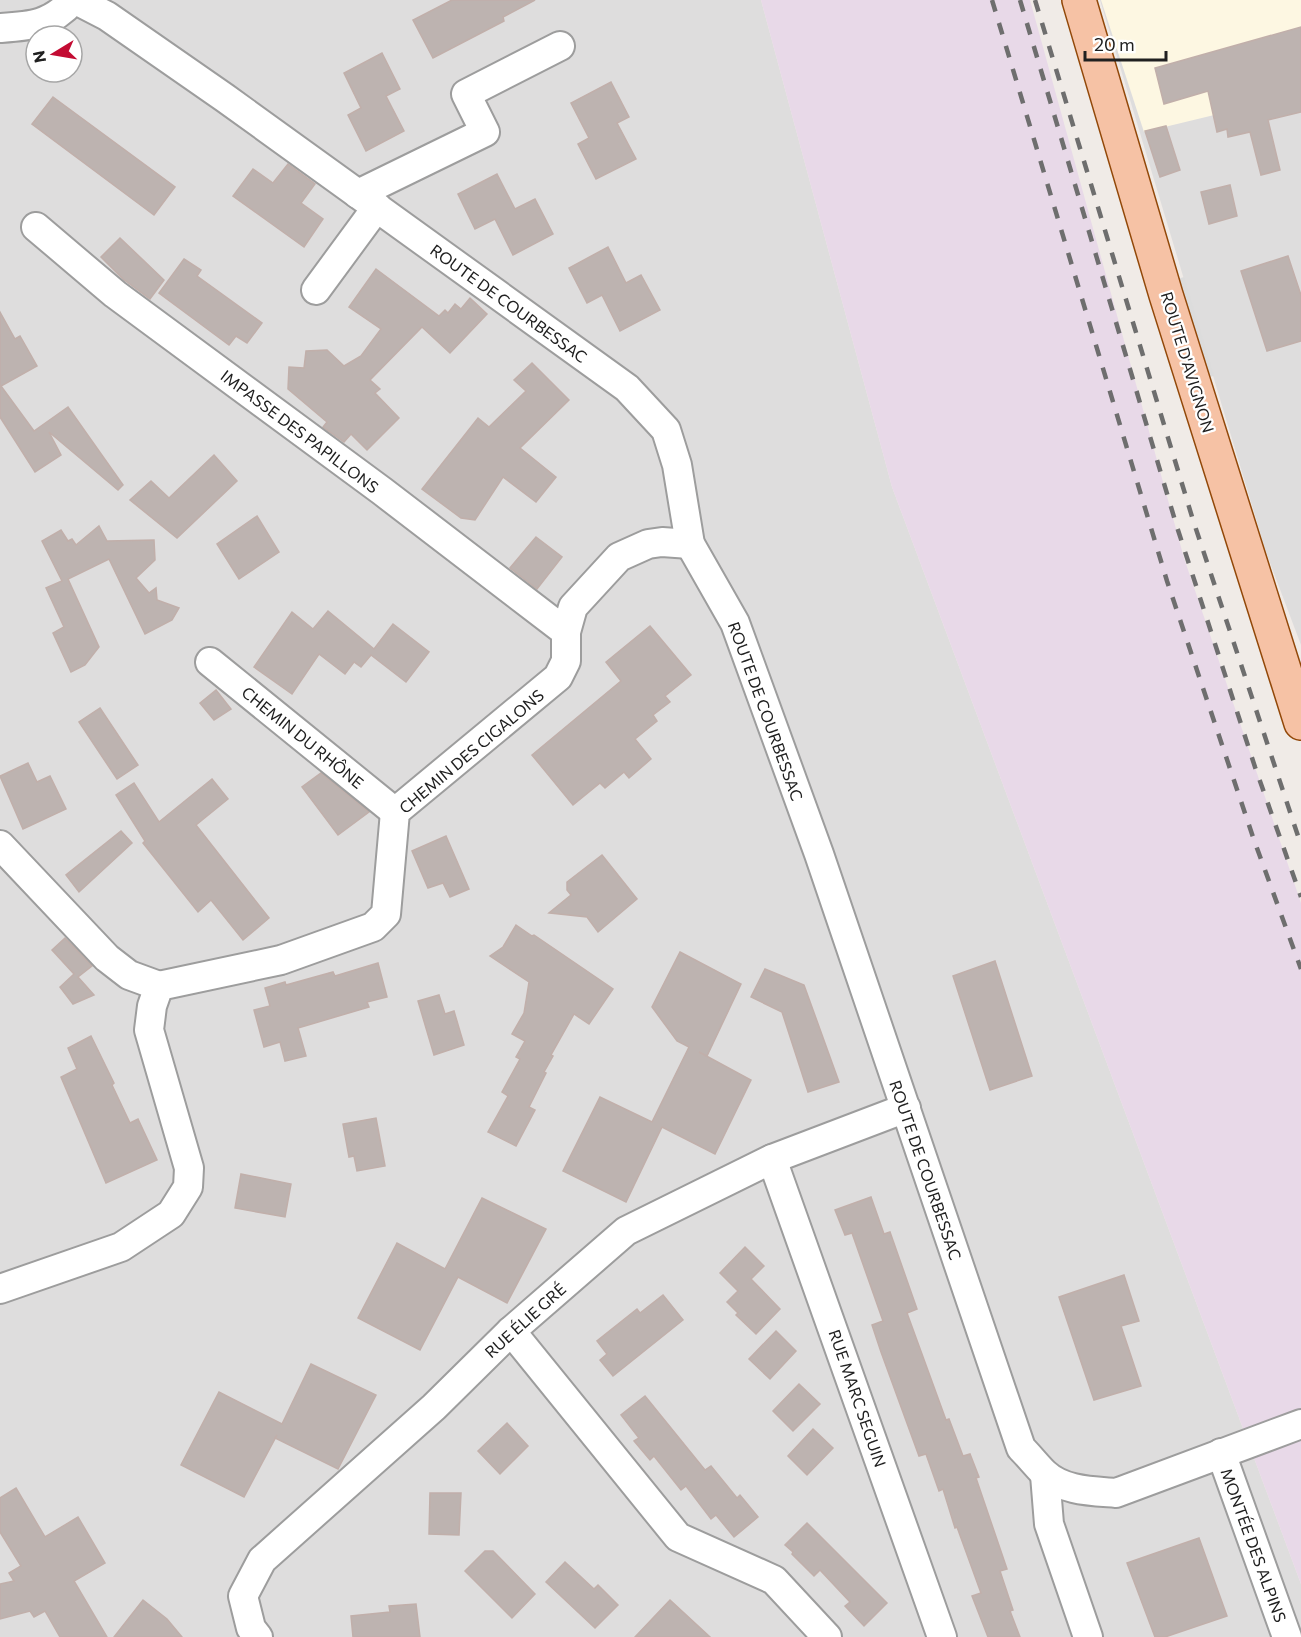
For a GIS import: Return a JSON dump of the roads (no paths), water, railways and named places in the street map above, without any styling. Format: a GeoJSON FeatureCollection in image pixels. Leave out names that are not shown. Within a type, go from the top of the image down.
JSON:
{"type":"FeatureCollection","features":[{"type":"Feature","properties":{"kind":"main road","name":"ROUTE D'AVIGNON"},"geometry":{"type":"LineString","coordinates":[[1079,0],[1170,306],[1301,723]]}},
{"type":"Feature","properties":{"kind":"street"},"geometry":{"type":"LineString","coordinates":[[0,28],[32,26],[57,16],[75,0]]}},
{"type":"Feature","properties":{"kind":"street","name":"ROUTE DE COURBESSAC"},"geometry":{"type":"LineString","coordinates":[[75,0],[107,16],[368,200],[627,388],[666,430],[677,465],[690,544],[735,623],[823,865],[1021,1448],[1045,1475]]}},
{"type":"Feature","properties":{"kind":"street"},"geometry":{"type":"LineString","coordinates":[[316,290],[368,200],[485,132],[466,94],[561,46]]}},
{"type":"Feature","properties":{"kind":"street","name":"IMPASSE DES PAPILLONS"},"geometry":{"type":"LineString","coordinates":[[36,227],[115,294],[382,491],[566,632]]}},
{"type":"Feature","properties":{"kind":"street","name":"CHEMIN DES CIGALONS"},"geometry":{"type":"LineString","coordinates":[[159,986],[281,960],[373,927],[386,914],[395,812],[558,677],[566,661],[566,632],[573,607],[620,557],[648,544],[662,542],[690,544]]}},
{"type":"Feature","properties":{"kind":"street","name":"CHEMIN DU RHÔNE"},"geometry":{"type":"LineString","coordinates":[[210,662],[395,812]]}},
{"type":"Feature","properties":{"kind":"street"},"geometry":{"type":"LineString","coordinates":[[0,845],[107,958],[129,975],[159,986],[152,1006],[149,1030],[189,1168],[188,1187],[171,1214],[121,1247],[0,1289]]}},
{"type":"Feature","properties":{"kind":"street","name":"RUE ÉLIE GRÉ"},"geometry":{"type":"LineString","coordinates":[[258,1637],[251,1628],[243,1596],[262,1560],[434,1407],[511,1331],[626,1231],[772,1159],[906,1108]]}},
{"type":"Feature","properties":{"kind":"street","name":"RUE MARC SEGUIN"},"geometry":{"type":"LineString","coordinates":[[772,1159],[942,1637]]}},
{"type":"Feature","properties":{"kind":"street"},"geometry":{"type":"LineString","coordinates":[[511,1331],[678,1538],[774,1580],[827,1637]]}},
{"type":"Feature","properties":{"kind":"street"},"geometry":{"type":"LineString","coordinates":[[1045,1475],[1067,1486],[1084,1491],[1116,1493],[1301,1424]]}},
{"type":"Feature","properties":{"kind":"street","name":"MONTÉE DES ALPINS"},"geometry":{"type":"LineString","coordinates":[[1221,1453],[1287,1637]]}},
{"type":"Feature","properties":{"kind":"street"},"geometry":{"type":"LineString","coordinates":[[1045,1475],[1049,1524],[1088,1637]]}},
{"type":"Feature","properties":{"kind":"railway"},"geometry":{"type":"LineString","coordinates":[[992,0],[1167,581],[1254,840],[1301,969]]}},
{"type":"Feature","properties":{"kind":"railway"},"geometry":{"type":"LineString","coordinates":[[1020,0],[1177,527],[1255,767],[1301,897]]}},
{"type":"Feature","properties":{"kind":"railway"},"geometry":{"type":"LineString","coordinates":[[1035,0],[1193,520],[1301,845]]}}]}
